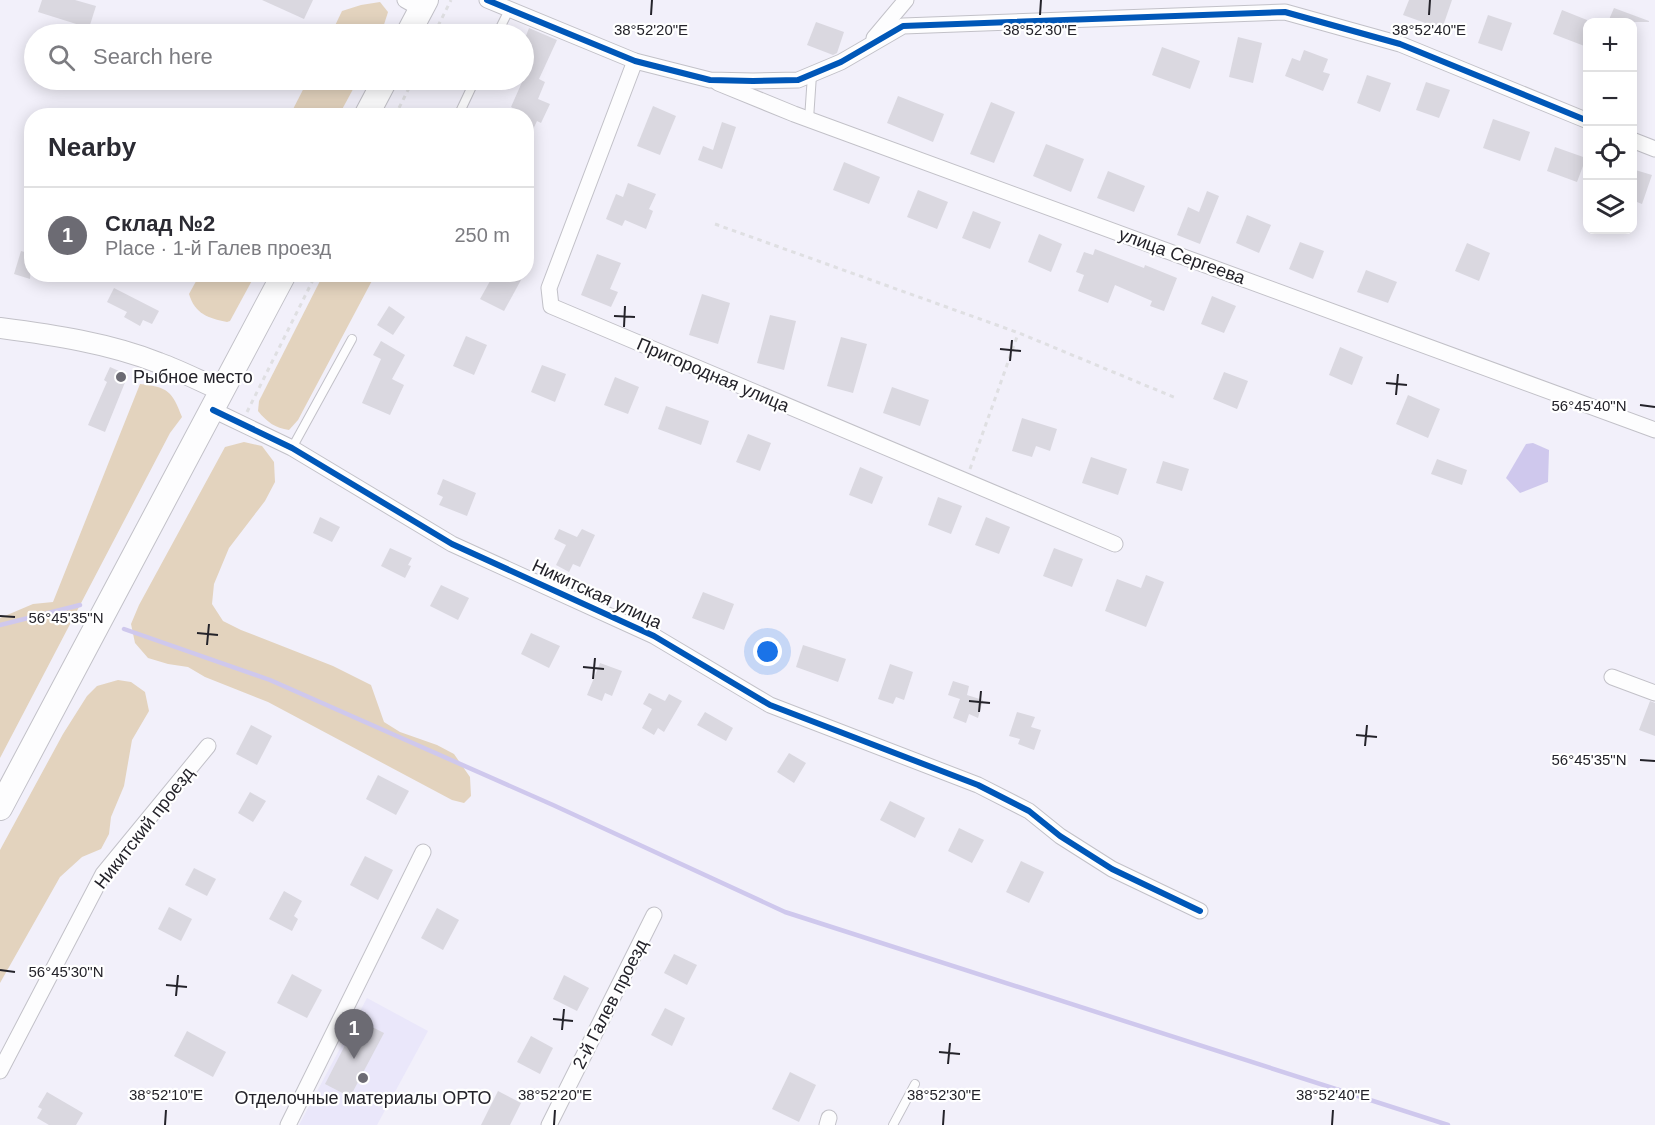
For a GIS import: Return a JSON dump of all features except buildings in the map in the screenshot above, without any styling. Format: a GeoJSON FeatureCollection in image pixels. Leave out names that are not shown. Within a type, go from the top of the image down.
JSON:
{"type":"FeatureCollection","features":[{"type":"Feature","properties":{"kind":"main road"},"geometry":{"type":"LineString","coordinates":[[411,24],[417,3]]}},
{"type":"Feature","properties":{"kind":"main road"},"geometry":{"type":"LineString","coordinates":[[370,108],[380,90]]}},
{"type":"Feature","properties":{"kind":"main road"},"geometry":{"type":"LineString","coordinates":[[0,808],[280,282]]}},
{"type":"Feature","properties":{"kind":"street"},"geometry":{"type":"LineString","coordinates":[[487,0],[635,62],[710,80],[798,80],[841,62],[903,26],[1285,12],[1400,44],[1583,119]]}},
{"type":"Feature","properties":{"kind":"street"},"geometry":{"type":"LineString","coordinates":[[866,48],[906,0]]}},
{"type":"Feature","properties":{"kind":"street","name":"Пригородная улица"},"geometry":{"type":"LineString","coordinates":[[635,62],[549,288],[552,306],[1115,544]]}},
{"type":"Feature","properties":{"kind":"street","name":"улица Сергеева"},"geometry":{"type":"LineString","coordinates":[[710,80],[809,119],[1655,430]]}},
{"type":"Feature","properties":{"kind":"street"},"geometry":{"type":"LineString","coordinates":[[1637,142],[1655,149]]}},
{"type":"Feature","properties":{"kind":"street"},"geometry":{"type":"LineString","coordinates":[[0,328],[98,345],[158,362],[218,401]]}},
{"type":"Feature","properties":{"kind":"street","name":"Никитская улица"},"geometry":{"type":"LineString","coordinates":[[218,401],[241,424],[292,448],[453,544],[654,636],[770,705],[978,785],[1029,811],[1060,836],[1112,869],[1200,911]]}},
{"type":"Feature","properties":{"kind":"street"},"geometry":{"type":"LineString","coordinates":[[1612,677],[1655,693]]}},
{"type":"Feature","properties":{"kind":"street","name":"Никитский проезд"},"geometry":{"type":"LineString","coordinates":[[0,1071],[103,874],[208,746]]}},
{"type":"Feature","properties":{"kind":"street"},"geometry":{"type":"LineString","coordinates":[[288,1125],[423,852]]}},
{"type":"Feature","properties":{"kind":"street","name":"2-й Галев проезд"},"geometry":{"type":"LineString","coordinates":[[549,1125],[654,915]]}},
{"type":"Feature","properties":{"kind":"lane"},"geometry":{"type":"LineString","coordinates":[[502,24],[509,10]]}},
{"type":"Feature","properties":{"kind":"lane"},"geometry":{"type":"LineString","coordinates":[[809,119],[812,75]]}},
{"type":"Feature","properties":{"kind":"lane"},"geometry":{"type":"LineString","coordinates":[[462,108],[470,90]]}},
{"type":"Feature","properties":{"kind":"lane"},"geometry":{"type":"LineString","coordinates":[[292,448],[352,339]]}},
{"type":"Feature","properties":{"kind":"lane"},"geometry":{"type":"LineString","coordinates":[[893,1125],[915,1084]]}},
{"type":"Feature","properties":{"kind":"path"},"geometry":{"type":"LineString","coordinates":[[439,24],[451,0]]}},
{"type":"Feature","properties":{"kind":"path"},"geometry":{"type":"LineString","coordinates":[[399,108],[408,90]]}},
{"type":"Feature","properties":{"kind":"path"},"geometry":{"type":"LineString","coordinates":[[715,224],[1019,333],[1176,398]]}},
{"type":"Feature","properties":{"kind":"path"},"geometry":{"type":"LineString","coordinates":[[241,424],[312,282]]}},
{"type":"Feature","properties":{"kind":"path"},"geometry":{"type":"LineString","coordinates":[[965,482],[1019,333]]}},
{"type":"Feature","properties":{"kind":"shaded area"},"geometry":{"type":"Polygon","coordinates":[[[380,2],[388,12],[384,24],[336,24],[342,11],[380,2]]]}},
{"type":"Feature","properties":{"kind":"shaded area"},"geometry":{"type":"Polygon","coordinates":[[[303,90],[353,90],[343,108],[294,108],[303,90]]]}},
{"type":"Feature","properties":{"kind":"shaded area"},"geometry":{"type":"Polygon","coordinates":[[[196,282],[251,282],[230,321],[227,322],[203,314],[195,306],[189,294],[196,282]]]}},
{"type":"Feature","properties":{"kind":"shaded area"},"geometry":{"type":"Polygon","coordinates":[[[319,282],[371,282],[298,420],[289,430],[272,424],[261,415],[258,411],[259,401],[319,282]]]}},
{"type":"Feature","properties":{"kind":"shaded area"},"geometry":{"type":"Polygon","coordinates":[[[140,384],[168,392],[182,417],[170,433],[0,758],[0,618],[33,604],[53,602],[140,384]]]}},
{"type":"Feature","properties":{"kind":"shaded area"},"geometry":{"type":"Polygon","coordinates":[[[244,442],[262,446],[274,462],[275,482],[265,501],[229,548],[214,584],[212,604],[223,621],[333,666],[371,685],[384,722],[400,732],[437,745],[454,754],[470,777],[471,796],[464,803],[452,800],[268,702],[205,677],[188,667],[148,658],[135,643],[131,624],[139,605],[225,447],[244,442]]]}},
{"type":"Feature","properties":{"kind":"shaded area"},"geometry":{"type":"Polygon","coordinates":[[[1533,443],[1549,450],[1548,482],[1520,493],[1506,478],[1526,444],[1533,443]]]}},
{"type":"Feature","properties":{"kind":"shaded area"},"geometry":{"type":"Polygon","coordinates":[[[118,680],[131,682],[145,692],[149,711],[132,740],[124,786],[111,817],[109,834],[101,849],[82,857],[60,877],[0,983],[0,850],[63,734],[87,696],[97,686],[118,680]]]}},
{"type":"Feature","properties":{"kind":"shaded area","name":"Отделочные материалы ОРТО"},"geometry":{"type":"Polygon","coordinates":[[[367,998],[428,1031],[377,1125],[299,1125],[367,998]]]}},
{"type":"Feature","properties":{"kind":"waterway"},"geometry":{"type":"LineString","coordinates":[[0,625],[80,605]]}},
{"type":"Feature","properties":{"kind":"waterway"},"geometry":{"type":"LineString","coordinates":[[124,629],[270,680],[553,805],[785,912],[1448,1125]]}},
{"type":"Feature","properties":{"kind":"cycle path"},"geometry":{"type":"LineString","coordinates":[[487,0],[635,61],[710,80],[753,81],[798,80],[841,62],[903,26],[1285,12],[1400,44],[1583,119]]}},
{"type":"Feature","properties":{"kind":"cycle path"},"geometry":{"type":"LineString","coordinates":[[213,410],[292,448],[452,544],[654,636],[770,705],[978,785],[1029,811],[1060,836],[1112,869],[1200,911]]}},
{"type":"Feature","properties":{"kind":"place","name":"Рыбное место"},"geometry":{"type":"Point","coordinates":[121,377]}},
{"type":"Feature","properties":{"kind":"place","name":"Склад №2"},"geometry":{"type":"Point","coordinates":[354,1059]}},
{"type":"Feature","properties":{"kind":"place","name":"Отделочные материалы ОРТО"},"geometry":{"type":"Point","coordinates":[363,1078]}}]}
